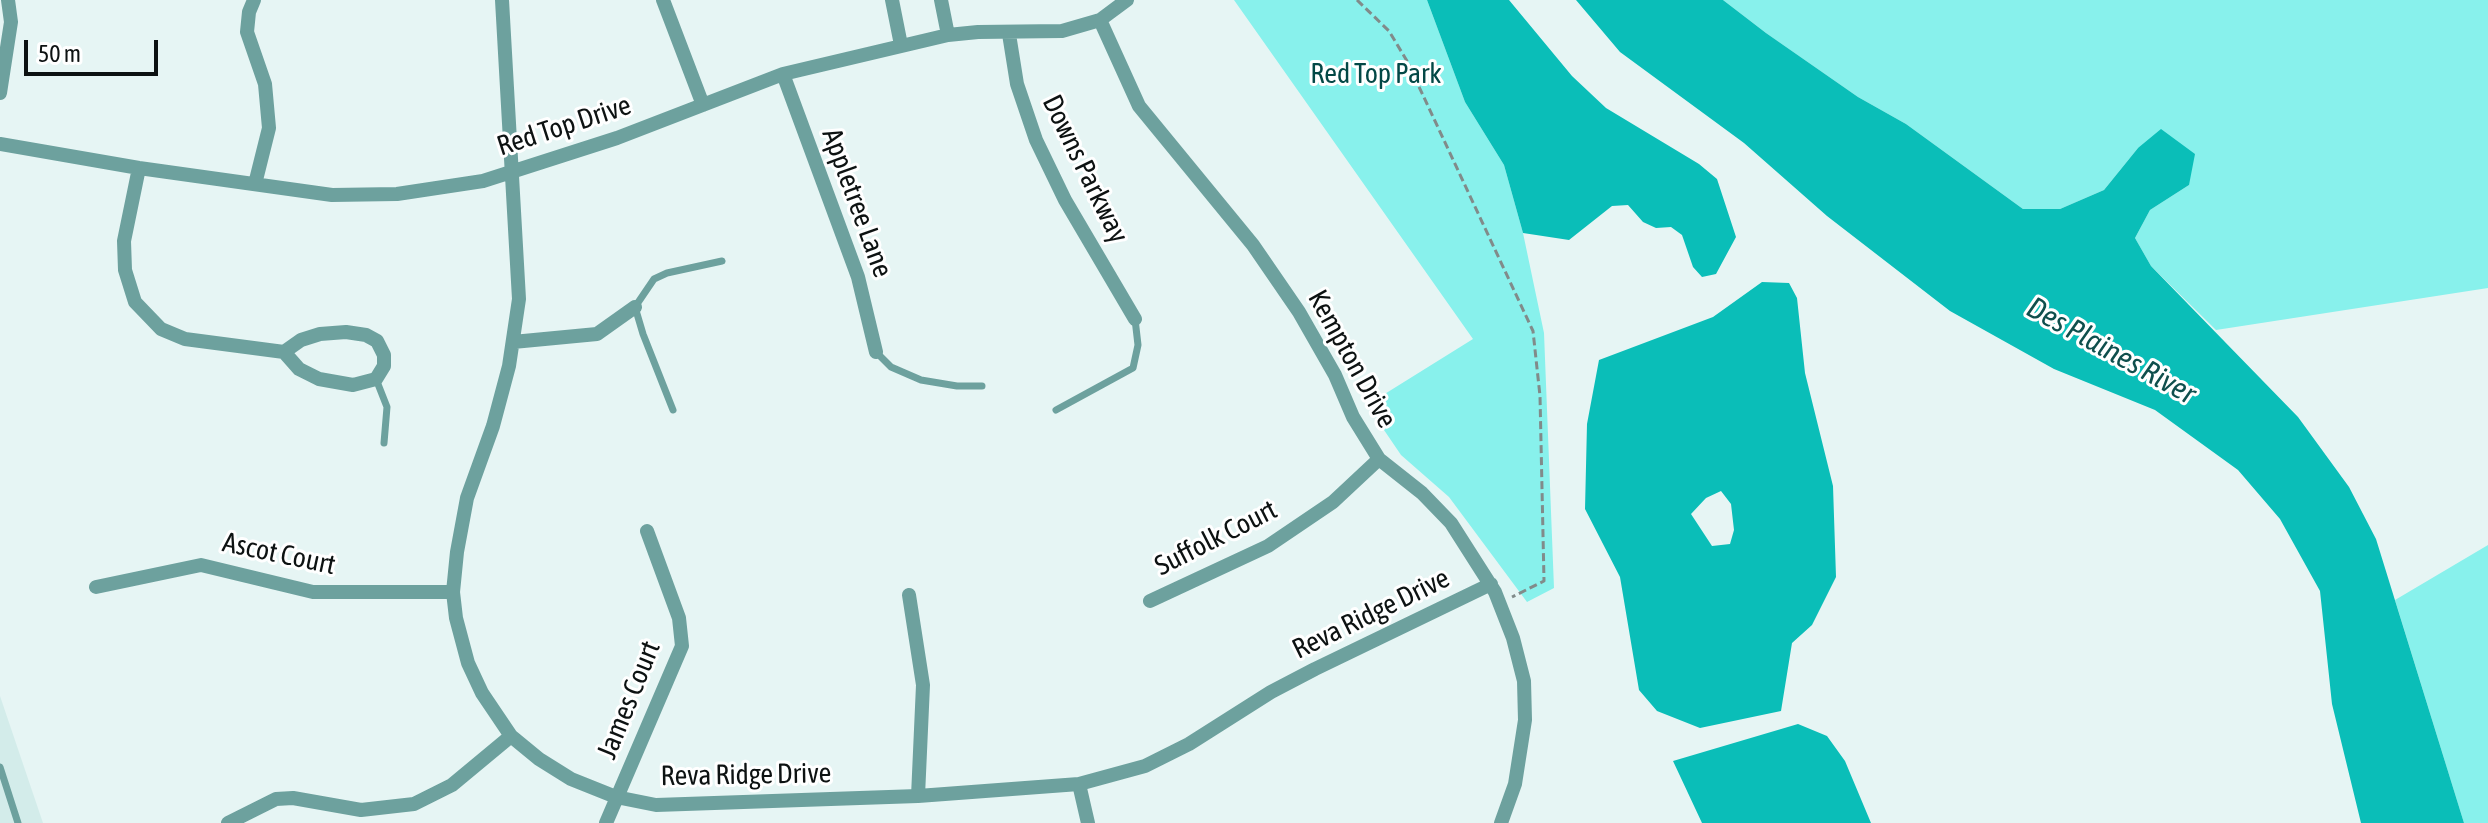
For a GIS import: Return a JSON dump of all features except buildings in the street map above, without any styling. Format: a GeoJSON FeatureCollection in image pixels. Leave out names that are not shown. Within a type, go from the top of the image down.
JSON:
{"type":"FeatureCollection","features":[{"type":"Feature","properties":{"kind":"street"},"geometry":{"type":"LineString","coordinates":[[0,93],[11,22],[8,0]]}},
{"type":"Feature","properties":{"kind":"street"},"geometry":{"type":"LineString","coordinates":[[254,0],[247,32],[265,84],[269,128],[255,184]]}},
{"type":"Feature","properties":{"kind":"street","name":"Reva Ridge Drive"},"geometry":{"type":"LineString","coordinates":[[502,0],[519,299],[513,342],[493,426],[467,498],[453,592],[456,618],[468,663],[482,693],[511,736],[571,779],[616,797],[656,805],[918,796],[1079,784],[1145,766],[1189,744],[1271,692],[1491,584]]}},
{"type":"Feature","properties":{"kind":"street"},"geometry":{"type":"LineString","coordinates":[[663,0],[703,105]]}},
{"type":"Feature","properties":{"kind":"street"},"geometry":{"type":"LineString","coordinates":[[892,0],[901,45]]}},
{"type":"Feature","properties":{"kind":"street"},"geometry":{"type":"LineString","coordinates":[[941,0],[948,35]]}},
{"type":"Feature","properties":{"kind":"street","name":"Red Top Drive"},"geometry":{"type":"LineString","coordinates":[[0,144],[139,168],[332,195],[397,194],[483,181],[617,138],[783,74],[948,35],[1062,31],[1100,20],[1127,0]]}},
{"type":"Feature","properties":{"kind":"street","name":"Kempton Drive"},"geometry":{"type":"LineString","coordinates":[[1100,20],[1139,106],[1253,245],[1299,312],[1335,375],[1353,417],[1379,459],[1422,493],[1451,523],[1491,584],[1513,638],[1524,681],[1525,720],[1515,784],[1501,823]]}},
{"type":"Feature","properties":{"kind":"street","name":"Downs Parkway"},"geometry":{"type":"LineString","coordinates":[[1009,34],[1017,84],[1036,140],[1065,200],[1135,319]]}},
{"type":"Feature","properties":{"kind":"street","name":"Appletree Lane"},"geometry":{"type":"LineString","coordinates":[[783,74],[858,277],[876,352]]}},
{"type":"Feature","properties":{"kind":"street"},"geometry":{"type":"LineString","coordinates":[[139,168],[124,241],[125,270],[135,302],[161,329],[185,339],[284,352],[299,369],[319,379],[353,385],[376,379],[384,366],[384,355],[377,341],[366,335],[346,332],[320,334],[301,340],[284,352]]}},
{"type":"Feature","properties":{"kind":"street"},"geometry":{"type":"LineString","coordinates":[[513,342],[597,334],[635,307]]}},
{"type":"Feature","properties":{"kind":"street","name":"Suffolk Court"},"geometry":{"type":"LineString","coordinates":[[1150,601],[1268,546],[1333,502],[1379,459]]}},
{"type":"Feature","properties":{"kind":"street","name":"James Court"},"geometry":{"type":"LineString","coordinates":[[606,823],[682,646],[679,618],[647,531]]}},
{"type":"Feature","properties":{"kind":"street","name":"Ascot Court"},"geometry":{"type":"LineString","coordinates":[[96,587],[201,565],[313,592],[453,592]]}},
{"type":"Feature","properties":{"kind":"street"},"geometry":{"type":"LineString","coordinates":[[909,595],[923,685],[918,796]]}},
{"type":"Feature","properties":{"kind":"street"},"geometry":{"type":"LineString","coordinates":[[228,823],[276,799],[293,798],[361,810],[414,804],[452,785],[511,736]]}},
{"type":"Feature","properties":{"kind":"street"},"geometry":{"type":"LineString","coordinates":[[1079,784],[1088,823]]}},
{"type":"Feature","properties":{"kind":"lane"},"geometry":{"type":"LineString","coordinates":[[673,410],[635,307],[654,279],[667,273],[722,261]]}},
{"type":"Feature","properties":{"kind":"lane"},"geometry":{"type":"LineString","coordinates":[[1056,410],[1133,368],[1138,345],[1135,319]]}},
{"type":"Feature","properties":{"kind":"lane"},"geometry":{"type":"LineString","coordinates":[[876,352],[891,367],[921,380],[957,386],[982,386]]}},
{"type":"Feature","properties":{"kind":"lane"},"geometry":{"type":"LineString","coordinates":[[376,379],[387,407],[384,443]]}},
{"type":"Feature","properties":{"kind":"lane"},"geometry":{"type":"LineString","coordinates":[[0,767],[18,823]]}},
{"type":"Feature","properties":{"kind":"path"},"geometry":{"type":"LineString","coordinates":[[1357,0],[1389,31],[1407,61],[1533,331],[1540,396],[1544,581],[1511,597]]}},
{"type":"Feature","properties":{"kind":"shaded area"},"geometry":{"type":"Polygon","coordinates":[[[0,696],[43,823],[0,823],[0,696]]]}},
{"type":"Feature","properties":{"kind":"green space","name":"Red Top Park"},"geometry":{"type":"Polygon","coordinates":[[[1234,0],[1427,0],[1465,102],[1504,165],[1523,233],[1544,333],[1554,588],[1527,602],[1449,497],[1401,455],[1367,405],[1473,339],[1234,0]]]}},
{"type":"Feature","properties":{"kind":"green space"},"geometry":{"type":"Polygon","coordinates":[[[1723,0],[2488,0],[2488,288],[2216,330],[2151,266],[2135,238],[2150,210],[2189,185],[2138,148],[2104,190],[2060,209],[2023,209],[1906,124],[1858,97],[1723,0]]]}},
{"type":"Feature","properties":{"kind":"green space"},"geometry":{"type":"Polygon","coordinates":[[[2488,545],[2488,823],[2464,823],[2395,600],[2488,545]]]}},
{"type":"Feature","properties":{"kind":"water"},"geometry":{"type":"Polygon","coordinates":[[[1427,0],[1509,0],[1572,76],[1606,108],[1699,164],[1717,179],[1736,237],[1716,274],[1702,277],[1693,267],[1682,235],[1671,227],[1656,228],[1643,222],[1628,205],[1612,206],[1569,240],[1523,233],[1504,165],[1465,102],[1427,0]]]}},
{"type":"Feature","properties":{"kind":"water","name":"Des Plaines River"},"geometry":{"type":"Polygon","coordinates":[[[1576,0],[1723,0],[1858,97],[1906,124],[2023,209],[2060,209],[2104,190],[2138,148],[2161,129],[2195,154],[2189,185],[2150,210],[2135,238],[2151,266],[2298,417],[2349,487],[2376,539],[2464,823],[2361,823],[2332,704],[2320,591],[2280,519],[2238,470],[2155,410],[2054,369],[1950,311],[1827,216],[1744,143],[1620,52],[1576,0]]]}},
{"type":"Feature","properties":{"kind":"water"},"geometry":{"type":"Polygon","coordinates":[[[1762,282],[1789,283],[1797,298],[1805,373],[1833,486],[1836,577],[1812,625],[1792,643],[1781,711],[1700,728],[1657,711],[1639,690],[1620,577],[1585,509],[1587,424],[1599,360],[1713,317],[1762,282]],[[1721,491],[1706,498],[1691,514],[1712,546],[1730,544],[1734,530],[1731,504],[1721,491]]]}},
{"type":"Feature","properties":{"kind":"water"},"geometry":{"type":"Polygon","coordinates":[[[1798,724],[1827,736],[1845,761],[1871,823],[1702,823],[1673,761],[1798,724]]]}}]}
